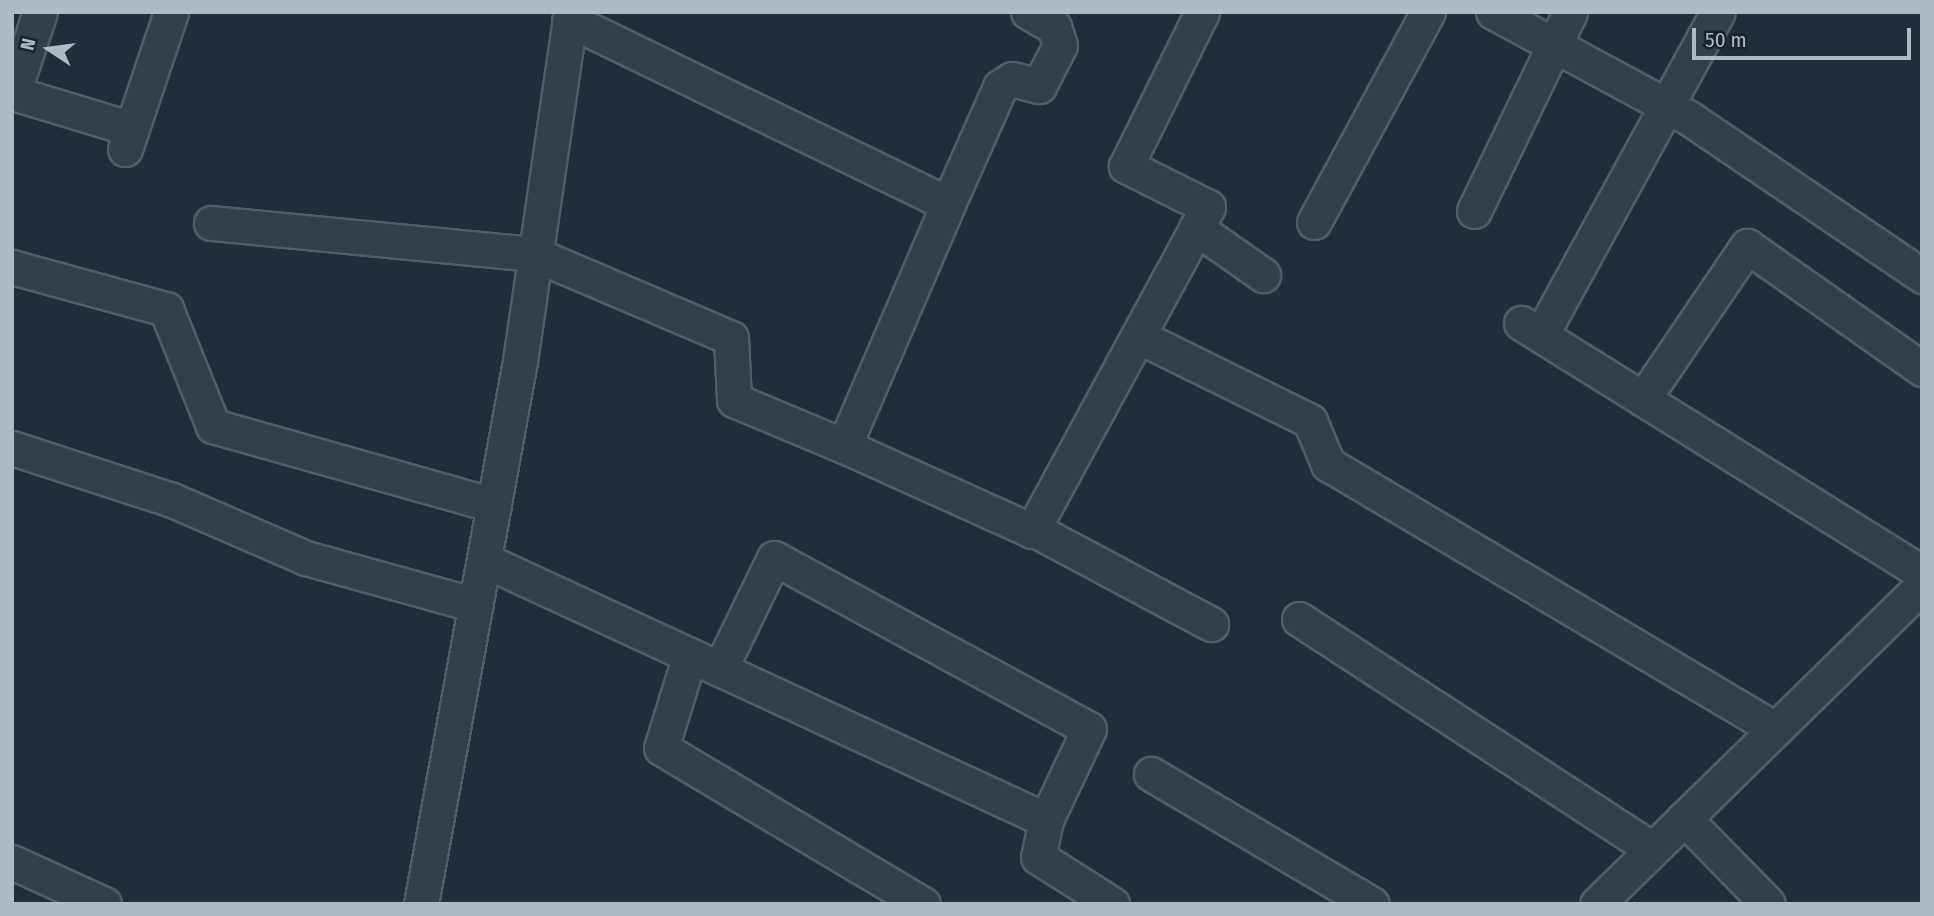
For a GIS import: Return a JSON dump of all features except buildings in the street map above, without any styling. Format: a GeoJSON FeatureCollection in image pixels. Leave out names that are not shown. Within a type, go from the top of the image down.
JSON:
{"type":"FeatureCollection","features":[{"type":"Feature","properties":{"kind":"street"},"geometry":{"type":"LineString","coordinates":[[40,12],[13,93],[129,139],[171,12]]}},
{"type":"Feature","properties":{"kind":"street"},"geometry":{"type":"LineString","coordinates":[[844,446],[1000,88],[1012,79],[1040,86],[1060,45],[1054,27],[1028,12]]}},
{"type":"Feature","properties":{"kind":"street"},"geometry":{"type":"LineString","coordinates":[[1033,529],[1208,206],[1126,166],[1202,12]]}},
{"type":"Feature","properties":{"kind":"street"},"geometry":{"type":"LineString","coordinates":[[1314,222],[1428,12]]}},
{"type":"Feature","properties":{"kind":"street"},"geometry":{"type":"LineString","coordinates":[[1493,12],[1667,106],[1922,276]]}},
{"type":"Feature","properties":{"kind":"street"},"geometry":{"type":"LineString","coordinates":[[1474,211],[1570,12]]}},
{"type":"Feature","properties":{"kind":"street"},"geometry":{"type":"LineString","coordinates":[[1718,12],[1667,106],[1531,329],[1922,573]]}},
{"type":"Feature","properties":{"kind":"street"},"geometry":{"type":"LineString","coordinates":[[421,904],[494,505],[570,16],[948,204]]}},
{"type":"Feature","properties":{"kind":"street"},"geometry":{"type":"LineString","coordinates":[[211,223],[534,254],[731,338],[734,400],[1033,529],[1212,624]]}},
{"type":"Feature","properties":{"kind":"street"},"geometry":{"type":"LineString","coordinates":[[1196,228],[1263,275]]}},
{"type":"Feature","properties":{"kind":"street"},"geometry":{"type":"LineString","coordinates":[[1643,399],[1748,246],[1922,369]]}},
{"type":"Feature","properties":{"kind":"street"},"geometry":{"type":"LineString","coordinates":[[12,268],[166,309],[213,426],[494,505]]}},
{"type":"Feature","properties":{"kind":"street"},"geometry":{"type":"LineString","coordinates":[[1138,336],[1310,421],[1328,464],[1775,729]]}},
{"type":"Feature","properties":{"kind":"street"},"geometry":{"type":"LineString","coordinates":[[12,448],[172,500],[306,558],[476,605]]}},
{"type":"Feature","properties":{"kind":"street"},"geometry":{"type":"LineString","coordinates":[[720,669],[774,558],[1089,729],[1046,820],[1038,858],[1112,904]]}},
{"type":"Feature","properties":{"kind":"street"},"geometry":{"type":"LineString","coordinates":[[484,560],[1046,820]]}},
{"type":"Feature","properties":{"kind":"street"},"geometry":{"type":"LineString","coordinates":[[1597,904],[1922,586]]}},
{"type":"Feature","properties":{"kind":"street"},"geometry":{"type":"LineString","coordinates":[[1299,619],[1653,849]]}},
{"type":"Feature","properties":{"kind":"street"},"geometry":{"type":"LineString","coordinates":[[690,655],[661,748],[923,904]]}},
{"type":"Feature","properties":{"kind":"street"},"geometry":{"type":"LineString","coordinates":[[1151,774],[1372,904]]}},
{"type":"Feature","properties":{"kind":"street"},"geometry":{"type":"LineString","coordinates":[[1685,818],[1768,904]]}},
{"type":"Feature","properties":{"kind":"street"},"geometry":{"type":"LineString","coordinates":[[12,862],[104,904]]}}]}
